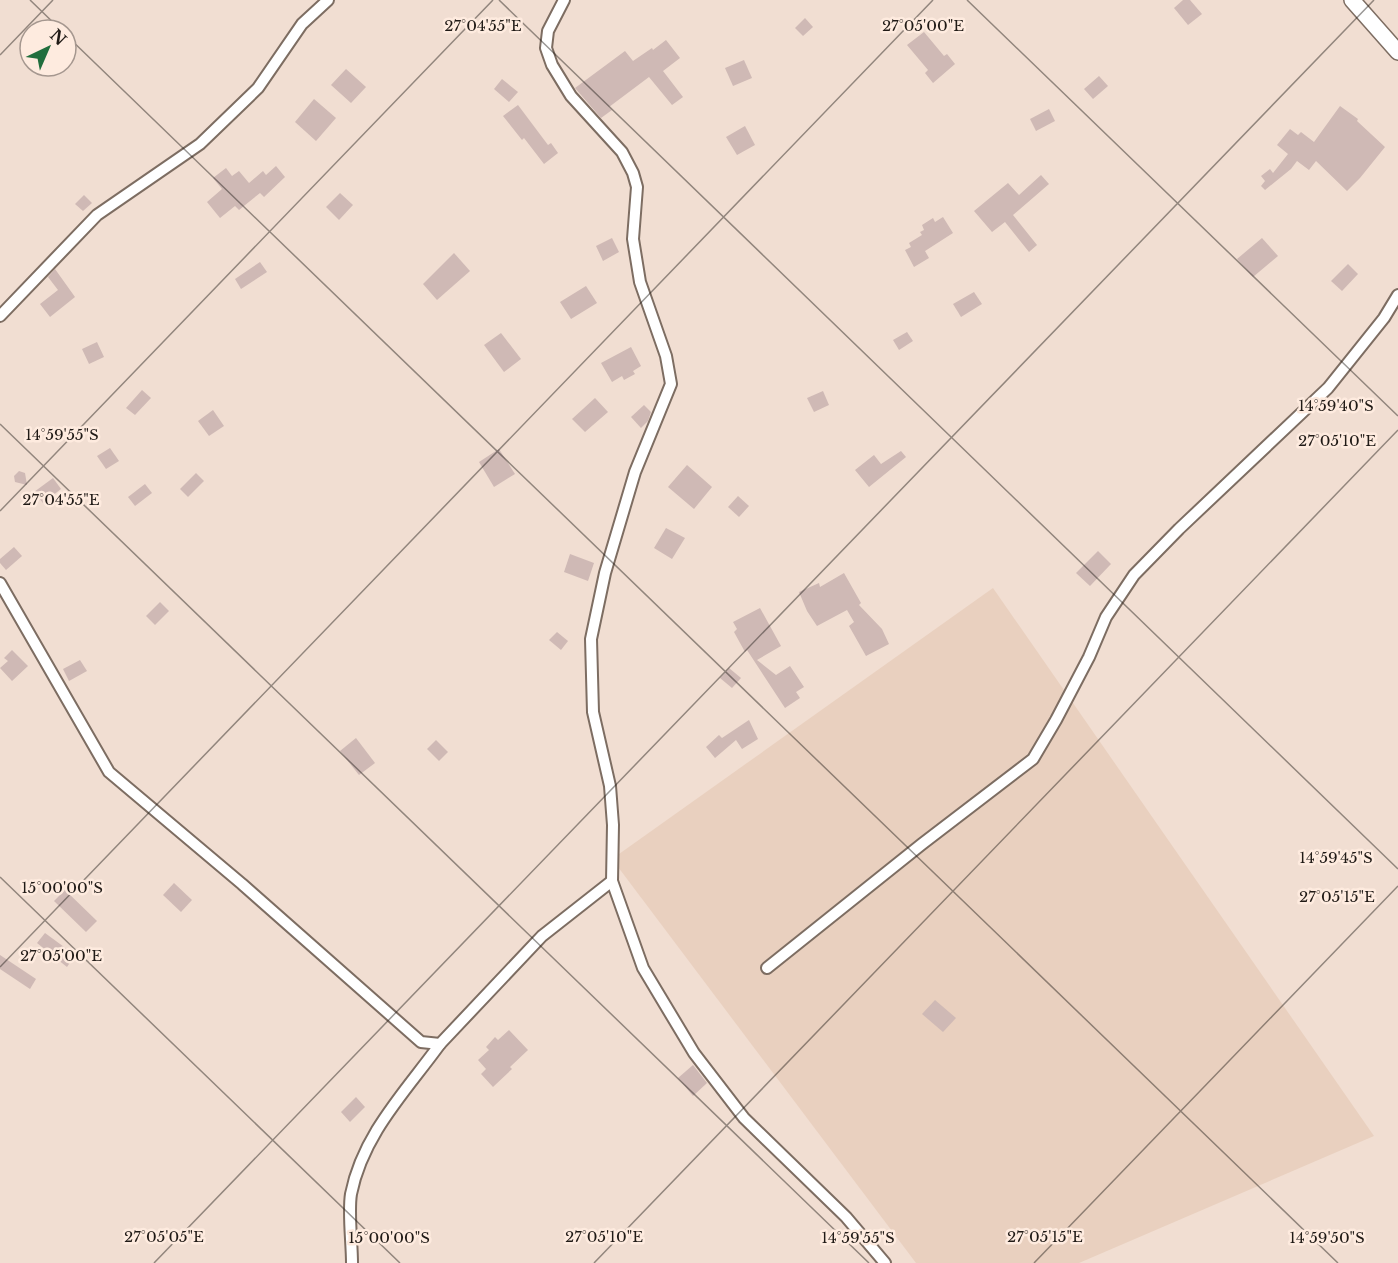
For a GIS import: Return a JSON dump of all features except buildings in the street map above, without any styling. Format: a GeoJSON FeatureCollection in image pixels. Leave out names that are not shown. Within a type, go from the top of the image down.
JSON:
{"type":"FeatureCollection","features":[{"type":"Feature","properties":{"kind":"main road"},"geometry":{"type":"LineString","coordinates":[[1352,0],[1398,52]]}},
{"type":"Feature","properties":{"kind":"street"},"geometry":{"type":"LineString","coordinates":[[0,316],[97,215],[200,144],[258,88],[302,24],[328,0]]}},
{"type":"Feature","properties":{"kind":"street"},"geometry":{"type":"LineString","coordinates":[[564,0],[548,31],[546,48],[552,65],[571,96],[622,152],[633,173],[637,187],[633,239],[640,282],[666,356],[671,384],[635,472],[605,573],[591,639],[593,712],[610,786],[613,825],[612,881],[643,968],[694,1053],[744,1118],[846,1217],[885,1263]]}},
{"type":"Feature","properties":{"kind":"street"},"geometry":{"type":"LineString","coordinates":[[767,968],[1033,759],[1084,668],[1106,617],[1134,575],[1179,529],[1328,388],[1384,318],[1398,295]]}},
{"type":"Feature","properties":{"kind":"street"},"geometry":{"type":"LineString","coordinates":[[0,583],[109,772],[242,884],[421,1042],[440,1044]]}},
{"type":"Feature","properties":{"kind":"street"},"geometry":{"type":"LineString","coordinates":[[352,1263],[351,1195],[362,1157],[390,1108],[440,1044],[542,936],[612,881]]}},
{"type":"Feature","properties":{"kind":"shaded area"},"geometry":{"type":"Polygon","coordinates":[[[993,588],[1374,1136],[1079,1263],[916,1263],[612,859],[993,588]]]}}]}
